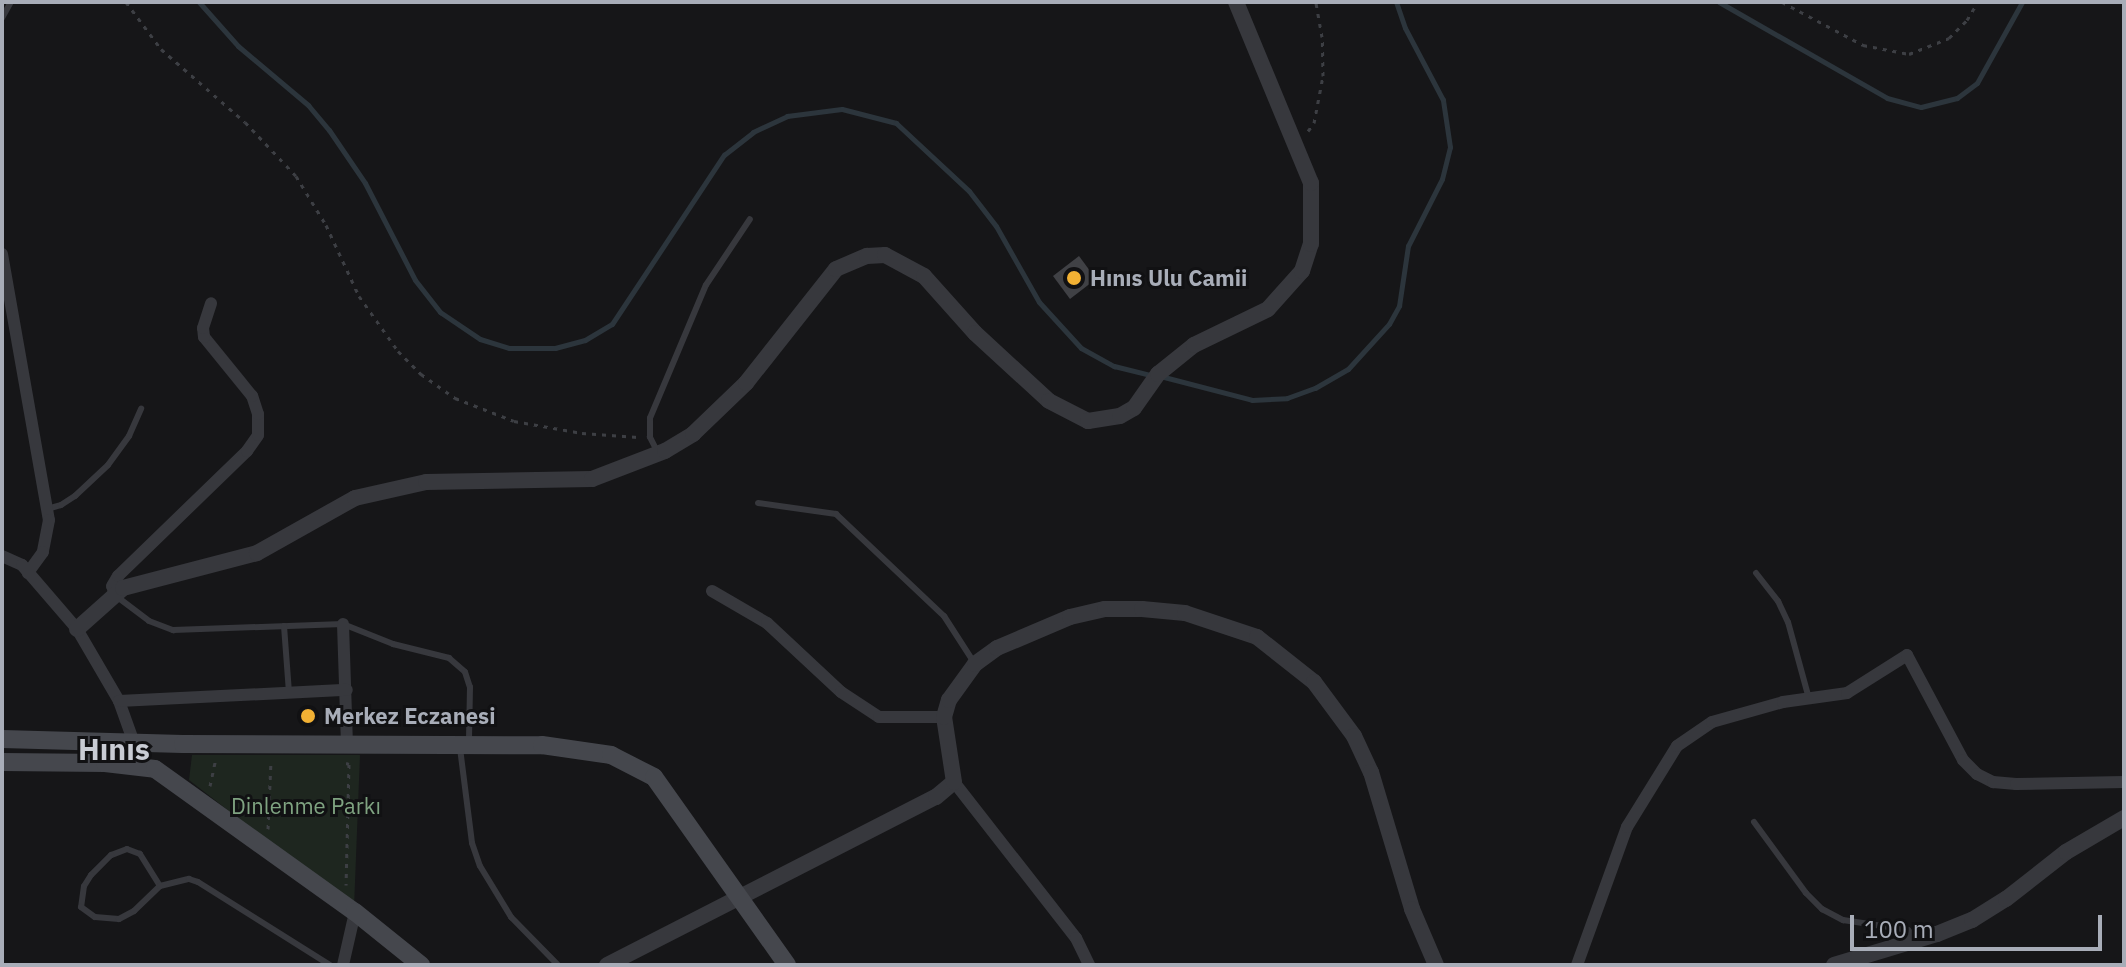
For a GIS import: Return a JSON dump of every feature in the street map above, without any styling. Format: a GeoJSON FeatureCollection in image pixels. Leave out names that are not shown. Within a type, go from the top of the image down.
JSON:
{"type":"FeatureCollection","features":[{"type":"Feature","properties":{"kind":"main road"},"geometry":{"type":"LineString","coordinates":[[2,739],[134,743],[542,745],[611,755],[654,777],[787,965]]}},
{"type":"Feature","properties":{"kind":"main road"},"geometry":{"type":"LineString","coordinates":[[2,762],[134,764],[155,769],[355,912],[421,965]]}},
{"type":"Feature","properties":{"kind":"street"},"geometry":{"type":"LineString","coordinates":[[77,629],[132,583],[234,561],[257,553],[355,498],[426,482],[592,479],[658,454],[693,434],[722,408],[771,354],[836,269],[867,256],[885,255],[924,276],[1023,379],[1070,414],[1088,421],[1105,420],[1134,408],[1158,374],[1194,345],[1268,309],[1302,271],[1311,244],[1314,216],[1311,183],[1296,140],[1256,55],[1236,2]]}},
{"type":"Feature","properties":{"kind":"street"},"geometry":{"type":"LineString","coordinates":[[2,254],[47,509],[47,537],[39,560],[28,573]]}},
{"type":"Feature","properties":{"kind":"street"},"geometry":{"type":"LineString","coordinates":[[115,595],[112,586],[118,576],[247,451],[258,435],[258,414],[252,396],[204,337],[203,328],[211,303]]}},
{"type":"Feature","properties":{"kind":"street"},"geometry":{"type":"LineString","coordinates":[[2,556],[22,565],[77,629],[119,701],[134,743],[134,764]]}},
{"type":"Feature","properties":{"kind":"street"},"geometry":{"type":"LineString","coordinates":[[712,591],[767,623],[841,692],[879,717],[944,717]]}},
{"type":"Feature","properties":{"kind":"street"},"geometry":{"type":"LineString","coordinates":[[1089,965],[1076,938],[954,782],[944,717],[960,681],[975,664],[1031,630],[1105,609],[1185,613],[1257,637],[1314,682],[1354,736],[1371,772],[1412,909],[1436,965]]}},
{"type":"Feature","properties":{"kind":"street"},"geometry":{"type":"LineString","coordinates":[[343,624],[347,745]]}},
{"type":"Feature","properties":{"kind":"street"},"geometry":{"type":"LineString","coordinates":[[1577,965],[1627,827],[1677,746],[1712,722],[1783,702],[1847,693],[1907,655],[1963,760],[1977,774],[1993,782],[2016,784],[2124,782]]}},
{"type":"Feature","properties":{"kind":"street"},"geometry":{"type":"LineString","coordinates":[[119,701],[347,690]]}},
{"type":"Feature","properties":{"kind":"street"},"geometry":{"type":"LineString","coordinates":[[607,965],[936,797],[954,782]]}},
{"type":"Feature","properties":{"kind":"street"},"geometry":{"type":"LineString","coordinates":[[1834,965],[1917,941],[1988,911],[2066,852],[2124,818]]}},
{"type":"Feature","properties":{"kind":"street"},"geometry":{"type":"LineString","coordinates":[[343,965],[355,912]]}},
{"type":"Feature","properties":{"kind":"lane"},"geometry":{"type":"LineString","coordinates":[[2,18],[11,2]]}},
{"type":"Feature","properties":{"kind":"lane"},"geometry":{"type":"LineString","coordinates":[[658,454],[650,437],[650,418],[706,285],[750,219]]}},
{"type":"Feature","properties":{"kind":"lane"},"geometry":{"type":"LineString","coordinates":[[47,509],[68,501],[108,465],[129,436],[141,409]]}},
{"type":"Feature","properties":{"kind":"lane"},"geometry":{"type":"LineString","coordinates":[[758,503],[836,514],[944,616],[975,664]]}},
{"type":"Feature","properties":{"kind":"lane"},"geometry":{"type":"LineString","coordinates":[[1756,573],[1778,601],[1788,622],[1809,699]]}},
{"type":"Feature","properties":{"kind":"lane"},"geometry":{"type":"LineString","coordinates":[[115,595],[149,621],[173,630],[343,624],[393,644],[449,658],[460,666],[470,687],[464,744],[472,843],[480,866],[511,917],[558,965]]}},
{"type":"Feature","properties":{"kind":"lane"},"geometry":{"type":"LineString","coordinates":[[284,626],[289,693]]}},
{"type":"Feature","properties":{"kind":"lane"},"geometry":{"type":"LineString","coordinates":[[1754,822],[1806,893],[1822,909],[1843,920],[1908,930],[1917,941]]}},
{"type":"Feature","properties":{"kind":"lane"},"geometry":{"type":"LineString","coordinates":[[160,886],[140,854],[127,849],[111,855],[91,875],[84,886],[81,907],[95,917],[119,919],[134,911],[160,886],[179,880],[198,882],[330,965]]}},
{"type":"Feature","properties":{"kind":"path"},"geometry":{"type":"LineString","coordinates":[[126,2],[151,38],[245,122],[296,176],[318,210],[359,296],[398,351],[421,374],[464,402],[514,421],[582,433],[650,437]]}},
{"type":"Feature","properties":{"kind":"path"},"geometry":{"type":"LineString","coordinates":[[1296,140],[1314,123],[1320,100],[1323,57],[1316,2]]}},
{"type":"Feature","properties":{"kind":"path"},"geometry":{"type":"LineString","coordinates":[[1782,2],[1850,40],[1875,49],[1909,54],[1949,38],[1967,20],[1978,2]]}},
{"type":"Feature","properties":{"kind":"path"},"geometry":{"type":"LineString","coordinates":[[256,826],[268,835],[271,760],[257,761]]}},
{"type":"Feature","properties":{"kind":"path"},"geometry":{"type":"LineString","coordinates":[[209,788],[215,762],[229,761]]}},
{"type":"Feature","properties":{"kind":"path"},"geometry":{"type":"LineString","coordinates":[[333,763],[349,764],[346,890],[333,881]]}},
{"type":"Feature","properties":{"kind":"green space","name":"Dinlenme Parkı"},"geometry":{"type":"Polygon","coordinates":[[[192,755],[360,755],[354,908],[189,780],[192,755]]]}},
{"type":"Feature","properties":{"kind":"building","name":"Hınıs Ulu Camii"},"geometry":{"type":"Polygon","coordinates":[[[1079,256],[1096,279],[1070,299],[1053,276],[1079,256]]]}},
{"type":"Feature","properties":{"kind":"waterway"},"geometry":{"type":"LineString","coordinates":[[199,2],[238,46],[308,105],[329,130],[365,183],[415,280],[440,312],[480,339],[509,348],[555,348],[585,340],[612,324],[724,155],[753,132],[787,116],[842,109],[896,123],[969,191],[996,226],[1039,302],[1081,348],[1114,366],[1154,376]]}},
{"type":"Feature","properties":{"kind":"waterway"},"geometry":{"type":"LineString","coordinates":[[1164,377],[1252,400],[1287,398],[1315,388],[1348,369],[1389,324],[1399,306],[1408,246],[1442,179],[1450,147],[1443,100],[1405,28],[1396,2]]}},
{"type":"Feature","properties":{"kind":"waterway"},"geometry":{"type":"LineString","coordinates":[[1719,2],[1887,98],[1921,107],[1957,98],[1977,83],[2022,2]]}},
{"type":"Feature","properties":{"kind":"place","name":"Hınıs Ulu Camii"},"geometry":{"type":"Point","coordinates":[1074,278]}},
{"type":"Feature","properties":{"kind":"place","name":"Merkez Eczanesi"},"geometry":{"type":"Point","coordinates":[308,716]}},
{"type":"Feature","properties":{"kind":"district","name":"Hınıs"},"geometry":{"type":"Point","coordinates":[114,749]}}]}
